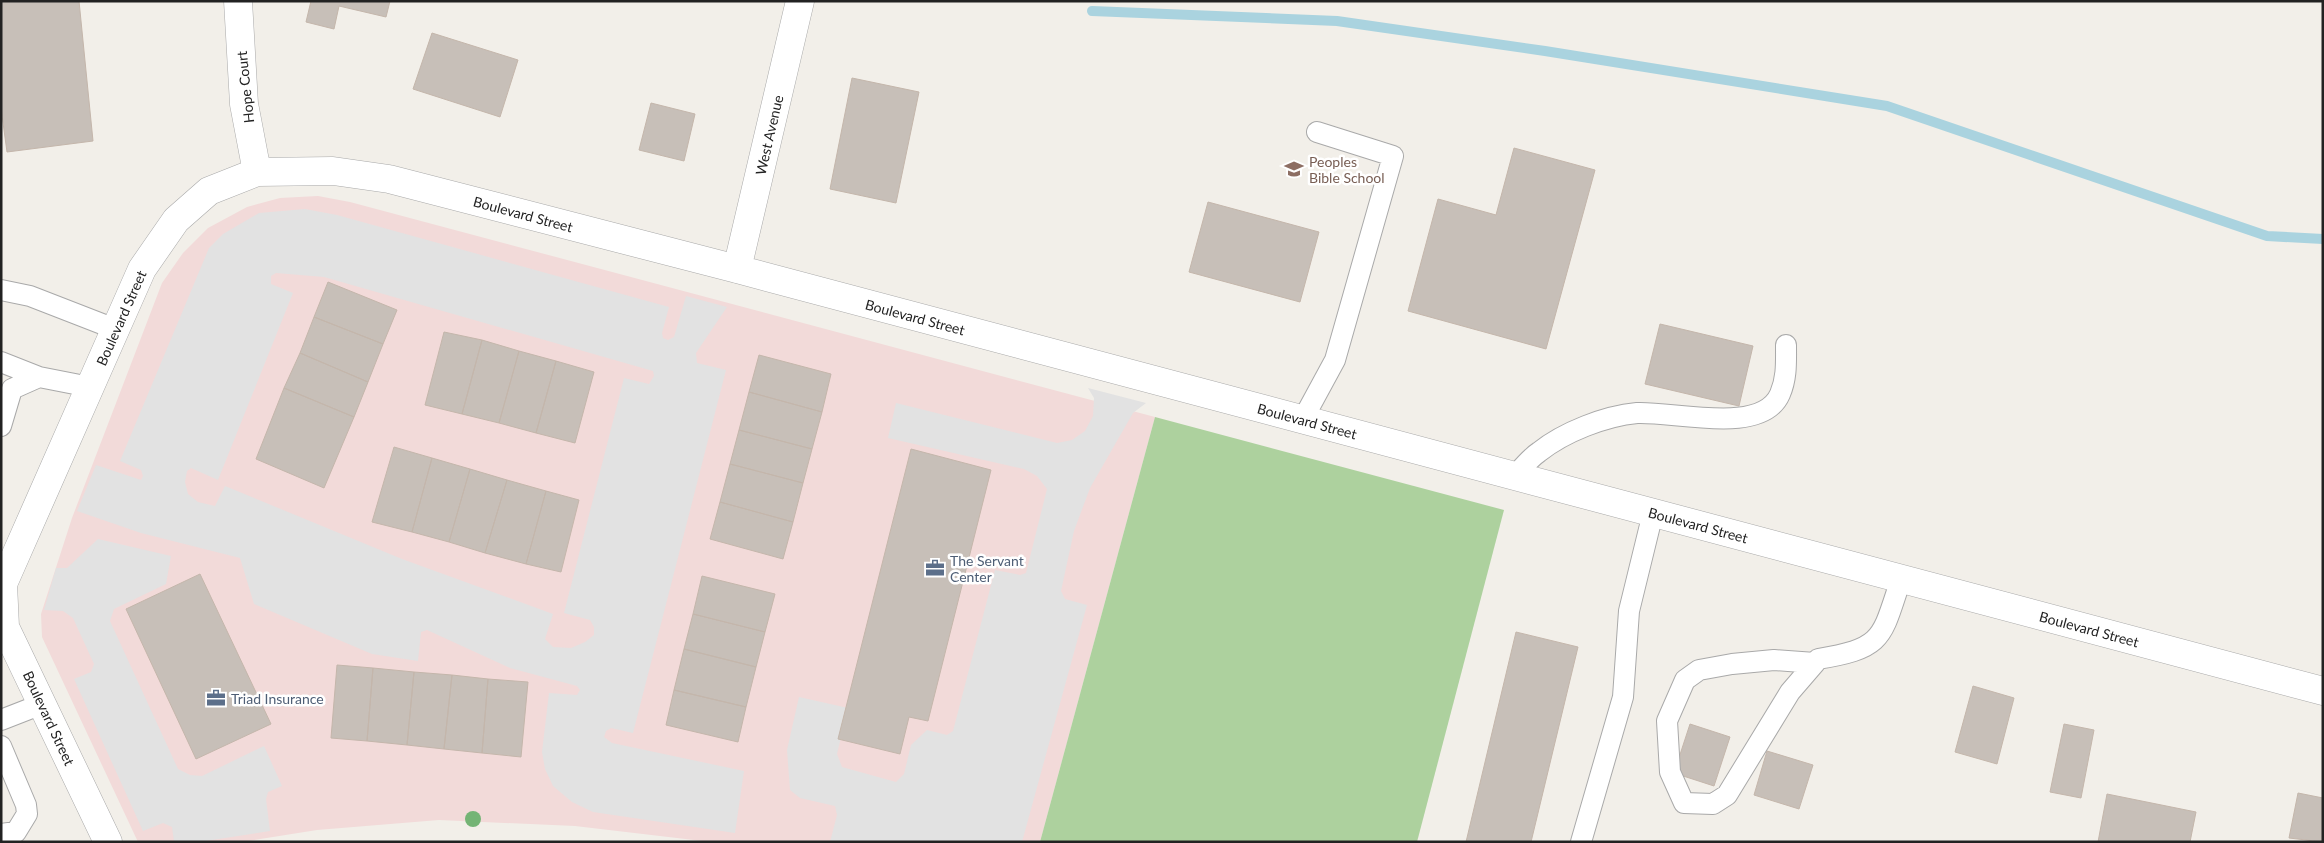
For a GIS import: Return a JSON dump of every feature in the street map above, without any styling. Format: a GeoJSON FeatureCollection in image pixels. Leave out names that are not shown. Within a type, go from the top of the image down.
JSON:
{"type":"FeatureCollection","features":[{"type":"Feature","properties":{"kind":"street","name":"Hope Court"},"geometry":{"type":"LineString","coordinates":[[238,1],[244,104],[257,172]]}},
{"type":"Feature","properties":{"kind":"street","name":"West Avenue"},"geometry":{"type":"LineString","coordinates":[[737,269],[800,1]]}},
{"type":"Feature","properties":{"kind":"street","name":"Boulevard Street"},"geometry":{"type":"LineString","coordinates":[[108,842],[5,627],[2,584],[142,269],[176,220],[209,191],[257,172],[334,171],[390,180],[737,269],[2323,691]]}},
{"type":"Feature","properties":{"kind":"lane"},"geometry":{"type":"LineString","coordinates":[[1303,420],[1335,360],[1393,156],[1317,132]]}},
{"type":"Feature","properties":{"kind":"lane"},"geometry":{"type":"LineString","coordinates":[[1,290],[30,296],[115,329]]}},
{"type":"Feature","properties":{"kind":"lane"},"geometry":{"type":"LineString","coordinates":[[1515,476],[1539,452],[1581,427],[1636,414],[1685,415],[1728,420],[1754,416],[1773,404],[1780,396],[1785,378],[1786,345]]}},
{"type":"Feature","properties":{"kind":"lane"},"geometry":{"type":"LineString","coordinates":[[1,362],[39,377],[90,388]]}},
{"type":"Feature","properties":{"kind":"lane"},"geometry":{"type":"LineString","coordinates":[[1,426],[12,389],[39,377]]}},
{"type":"Feature","properties":{"kind":"lane"},"geometry":{"type":"LineString","coordinates":[[1581,842],[1623,697],[1629,611],[1653,513]]}},
{"type":"Feature","properties":{"kind":"lane"},"geometry":{"type":"LineString","coordinates":[[1815,663],[1774,660],[1732,664],[1699,670],[1685,680],[1667,720],[1670,772],[1684,803],[1713,804],[1728,795],[1790,692],[1815,663],[1818,659],[1851,654],[1866,647],[1879,637],[1886,624],[1901,579]]}},
{"type":"Feature","properties":{"kind":"lane"},"geometry":{"type":"LineString","coordinates":[[1,720],[42,704]]}},
{"type":"Feature","properties":{"kind":"lane"},"geometry":{"type":"LineString","coordinates":[[1,746],[26,804],[27,814],[16,832],[1,834]]}},
{"type":"Feature","properties":{"kind":"shaded area"},"geometry":{"type":"Polygon","coordinates":[[[318,196],[350,202],[1155,417],[1040,842],[711,842],[575,826],[439,820],[317,830],[242,842],[138,842],[42,637],[41,614],[72,518],[162,283],[183,253],[208,228],[247,207],[280,198],[318,196]]]}},
{"type":"Feature","properties":{"kind":"shaded area"},"geometry":{"type":"Polygon","coordinates":[[[305,209],[337,215],[669,307],[662,333],[663,338],[668,340],[674,337],[686,296],[727,307],[696,353],[697,363],[726,370],[633,733],[611,728],[606,731],[604,737],[612,743],[744,771],[735,833],[593,812],[572,802],[553,786],[545,769],[542,752],[549,693],[577,695],[580,690],[577,686],[510,668],[427,630],[421,632],[418,661],[372,654],[254,604],[240,558],[141,533],[77,511],[96,465],[141,480],[143,476],[141,470],[120,461],[209,248],[223,234],[259,213],[305,209]],[[276,273],[271,276],[271,284],[293,293],[218,480],[191,468],[187,471],[185,482],[188,494],[198,502],[215,506],[225,486],[402,559],[553,614],[545,639],[553,647],[571,648],[585,642],[594,635],[594,627],[590,620],[564,613],[624,378],[649,384],[654,376],[653,371],[324,277],[276,273]]]}},
{"type":"Feature","properties":{"kind":"shaded area"},"geometry":{"type":"Polygon","coordinates":[[[1088,388],[1146,403],[1133,413],[1090,488],[1074,531],[1061,591],[1065,599],[1087,605],[1022,842],[830,842],[837,815],[835,806],[800,798],[790,790],[787,750],[799,697],[848,708],[837,754],[842,767],[896,782],[904,774],[911,745],[927,730],[947,735],[953,731],[995,570],[1020,575],[1026,573],[1047,489],[1037,476],[1024,469],[888,438],[896,403],[1057,443],[1072,440],[1085,431],[1093,416],[1094,398],[1088,388]]]}},
{"type":"Feature","properties":{"kind":"shaded area"},"geometry":{"type":"Polygon","coordinates":[[[98,539],[171,556],[166,584],[114,609],[110,621],[178,769],[190,775],[202,776],[264,746],[282,786],[268,792],[266,799],[270,831],[199,842],[174,842],[172,827],[163,823],[143,831],[74,679],[91,672],[94,664],[73,618],[63,611],[44,610],[56,568],[67,568],[98,539]]]}},
{"type":"Feature","properties":{"kind":"green space"},"geometry":{"type":"Polygon","coordinates":[[[1155,417],[1504,510],[1417,842],[1040,842],[1155,417]]]}},
{"type":"Feature","properties":{"kind":"building"},"geometry":{"type":"Polygon","coordinates":[[[1,1],[79,1],[93,141],[7,152],[1,108],[1,1]]]}},
{"type":"Feature","properties":{"kind":"building"},"geometry":{"type":"Polygon","coordinates":[[[311,1],[390,1],[386,17],[339,6],[334,29],[306,22],[311,1]]]}},
{"type":"Feature","properties":{"kind":"building"},"geometry":{"type":"Polygon","coordinates":[[[432,33],[518,60],[500,117],[413,89],[432,33]]]}},
{"type":"Feature","properties":{"kind":"building"},"geometry":{"type":"Polygon","coordinates":[[[852,78],[919,92],[896,203],[830,189],[852,78]]]}},
{"type":"Feature","properties":{"kind":"building"},"geometry":{"type":"Polygon","coordinates":[[[651,103],[695,114],[684,161],[639,150],[651,103]]]}},
{"type":"Feature","properties":{"kind":"building"},"geometry":{"type":"Polygon","coordinates":[[[1514,148],[1595,170],[1546,349],[1408,311],[1438,199],[1496,215],[1514,148]]]}},
{"type":"Feature","properties":{"kind":"building"},"geometry":{"type":"Polygon","coordinates":[[[1208,202],[1319,232],[1300,302],[1189,272],[1208,202]]]}},
{"type":"Feature","properties":{"kind":"building"},"geometry":{"type":"Polygon","coordinates":[[[328,282],[397,310],[383,344],[314,317],[328,282]]]}},
{"type":"Feature","properties":{"kind":"building"},"geometry":{"type":"Polygon","coordinates":[[[314,317],[383,344],[368,382],[300,353],[314,317]]]}},
{"type":"Feature","properties":{"kind":"building"},"geometry":{"type":"Polygon","coordinates":[[[1660,324],[1753,346],[1739,406],[1645,384],[1660,324]]]}},
{"type":"Feature","properties":{"kind":"building"},"geometry":{"type":"Polygon","coordinates":[[[444,332],[482,340],[462,414],[425,405],[444,332]]]}},
{"type":"Feature","properties":{"kind":"building"},"geometry":{"type":"Polygon","coordinates":[[[482,340],[519,351],[499,423],[462,414],[482,340]]]}},
{"type":"Feature","properties":{"kind":"building"},"geometry":{"type":"Polygon","coordinates":[[[519,351],[556,361],[536,433],[499,423],[519,351]]]}},
{"type":"Feature","properties":{"kind":"building"},"geometry":{"type":"Polygon","coordinates":[[[300,353],[368,382],[354,417],[284,388],[300,353]]]}},
{"type":"Feature","properties":{"kind":"building"},"geometry":{"type":"Polygon","coordinates":[[[759,355],[831,374],[822,412],[749,392],[759,355]]]}},
{"type":"Feature","properties":{"kind":"building"},"geometry":{"type":"Polygon","coordinates":[[[556,361],[594,372],[575,443],[536,433],[556,361]]]}},
{"type":"Feature","properties":{"kind":"building"},"geometry":{"type":"Polygon","coordinates":[[[284,388],[354,417],[324,488],[256,459],[284,388]]]}},
{"type":"Feature","properties":{"kind":"building"},"geometry":{"type":"Polygon","coordinates":[[[749,392],[822,412],[812,449],[739,430],[749,392]]]}},
{"type":"Feature","properties":{"kind":"building"},"geometry":{"type":"Polygon","coordinates":[[[739,430],[812,449],[803,483],[730,464],[739,430]]]}},
{"type":"Feature","properties":{"kind":"building"},"geometry":{"type":"Polygon","coordinates":[[[394,447],[432,458],[412,532],[372,522],[394,447]]]}},
{"type":"Feature","properties":{"kind":"building"},"geometry":{"type":"Polygon","coordinates":[[[911,449],[991,470],[928,721],[909,717],[900,754],[838,739],[911,449]]]}},
{"type":"Feature","properties":{"kind":"building"},"geometry":{"type":"Polygon","coordinates":[[[432,458],[470,469],[449,542],[412,532],[432,458]]]}},
{"type":"Feature","properties":{"kind":"building"},"geometry":{"type":"Polygon","coordinates":[[[730,464],[803,483],[793,522],[720,502],[730,464]]]}},
{"type":"Feature","properties":{"kind":"building"},"geometry":{"type":"Polygon","coordinates":[[[470,469],[507,480],[485,553],[449,542],[470,469]]]}},
{"type":"Feature","properties":{"kind":"building"},"geometry":{"type":"Polygon","coordinates":[[[507,480],[546,491],[526,564],[485,553],[507,480]]]}},
{"type":"Feature","properties":{"kind":"building"},"geometry":{"type":"Polygon","coordinates":[[[546,491],[579,500],[561,572],[526,564],[546,491]]]}},
{"type":"Feature","properties":{"kind":"building"},"geometry":{"type":"Polygon","coordinates":[[[720,502],[793,522],[783,559],[710,539],[720,502]]]}},
{"type":"Feature","properties":{"kind":"building"},"geometry":{"type":"Polygon","coordinates":[[[200,574],[271,724],[196,759],[126,609],[200,574]]]}},
{"type":"Feature","properties":{"kind":"building"},"geometry":{"type":"Polygon","coordinates":[[[702,576],[775,594],[765,632],[693,614],[702,576]]]}},
{"type":"Feature","properties":{"kind":"building"},"geometry":{"type":"Polygon","coordinates":[[[693,614],[765,632],[756,667],[684,649],[693,614]]]}},
{"type":"Feature","properties":{"kind":"building"},"geometry":{"type":"Polygon","coordinates":[[[1516,632],[1578,647],[1531,842],[1466,842],[1516,632]]]}},
{"type":"Feature","properties":{"kind":"building"},"geometry":{"type":"Polygon","coordinates":[[[684,649],[756,667],[746,707],[674,690],[684,649]]]}},
{"type":"Feature","properties":{"kind":"building"},"geometry":{"type":"Polygon","coordinates":[[[337,665],[373,668],[367,741],[331,738],[337,665]]]}},
{"type":"Feature","properties":{"kind":"building"},"geometry":{"type":"Polygon","coordinates":[[[373,668],[414,672],[407,745],[367,741],[373,668]]]}},
{"type":"Feature","properties":{"kind":"building"},"geometry":{"type":"Polygon","coordinates":[[[414,672],[452,675],[444,749],[407,745],[414,672]]]}},
{"type":"Feature","properties":{"kind":"building"},"geometry":{"type":"Polygon","coordinates":[[[452,675],[488,679],[482,753],[444,749],[452,675]]]}},
{"type":"Feature","properties":{"kind":"building"},"geometry":{"type":"Polygon","coordinates":[[[488,679],[528,682],[521,757],[482,753],[488,679]]]}},
{"type":"Feature","properties":{"kind":"building"},"geometry":{"type":"Polygon","coordinates":[[[1973,686],[2014,698],[1997,764],[1955,752],[1973,686]]]}},
{"type":"Feature","properties":{"kind":"building"},"geometry":{"type":"Polygon","coordinates":[[[674,690],[746,707],[738,742],[666,725],[674,690]]]}},
{"type":"Feature","properties":{"kind":"building"},"geometry":{"type":"Polygon","coordinates":[[[1690,724],[1730,737],[1714,786],[1674,773],[1690,724]]]}},
{"type":"Feature","properties":{"kind":"building"},"geometry":{"type":"Polygon","coordinates":[[[2064,724],[2094,730],[2081,798],[2050,792],[2064,724]]]}},
{"type":"Feature","properties":{"kind":"building"},"geometry":{"type":"Polygon","coordinates":[[[1767,751],[1813,765],[1799,809],[1754,795],[1767,751]]]}},
{"type":"Feature","properties":{"kind":"building"},"geometry":{"type":"Polygon","coordinates":[[[2298,793],[2323,798],[2323,842],[2289,838],[2298,793]]]}},
{"type":"Feature","properties":{"kind":"building"},"geometry":{"type":"Polygon","coordinates":[[[2107,794],[2196,812],[2190,842],[2098,842],[2107,794]]]}},
{"type":"Feature","properties":{"kind":"waterway"},"geometry":{"type":"LineString","coordinates":[[1092,11],[1337,21],[1545,51],[1887,106],[2267,236],[2323,239]]}},
{"type":"Feature","properties":{"kind":"place","name":"Peoples Bible School"},"geometry":{"type":"Point","coordinates":[1294,169]}},
{"type":"Feature","properties":{"kind":"place","name":"The Servant Center"},"geometry":{"type":"Point","coordinates":[935,568]}},
{"type":"Feature","properties":{"kind":"place","name":"Triad Insurance"},"geometry":{"type":"Point","coordinates":[216,698]}}]}
